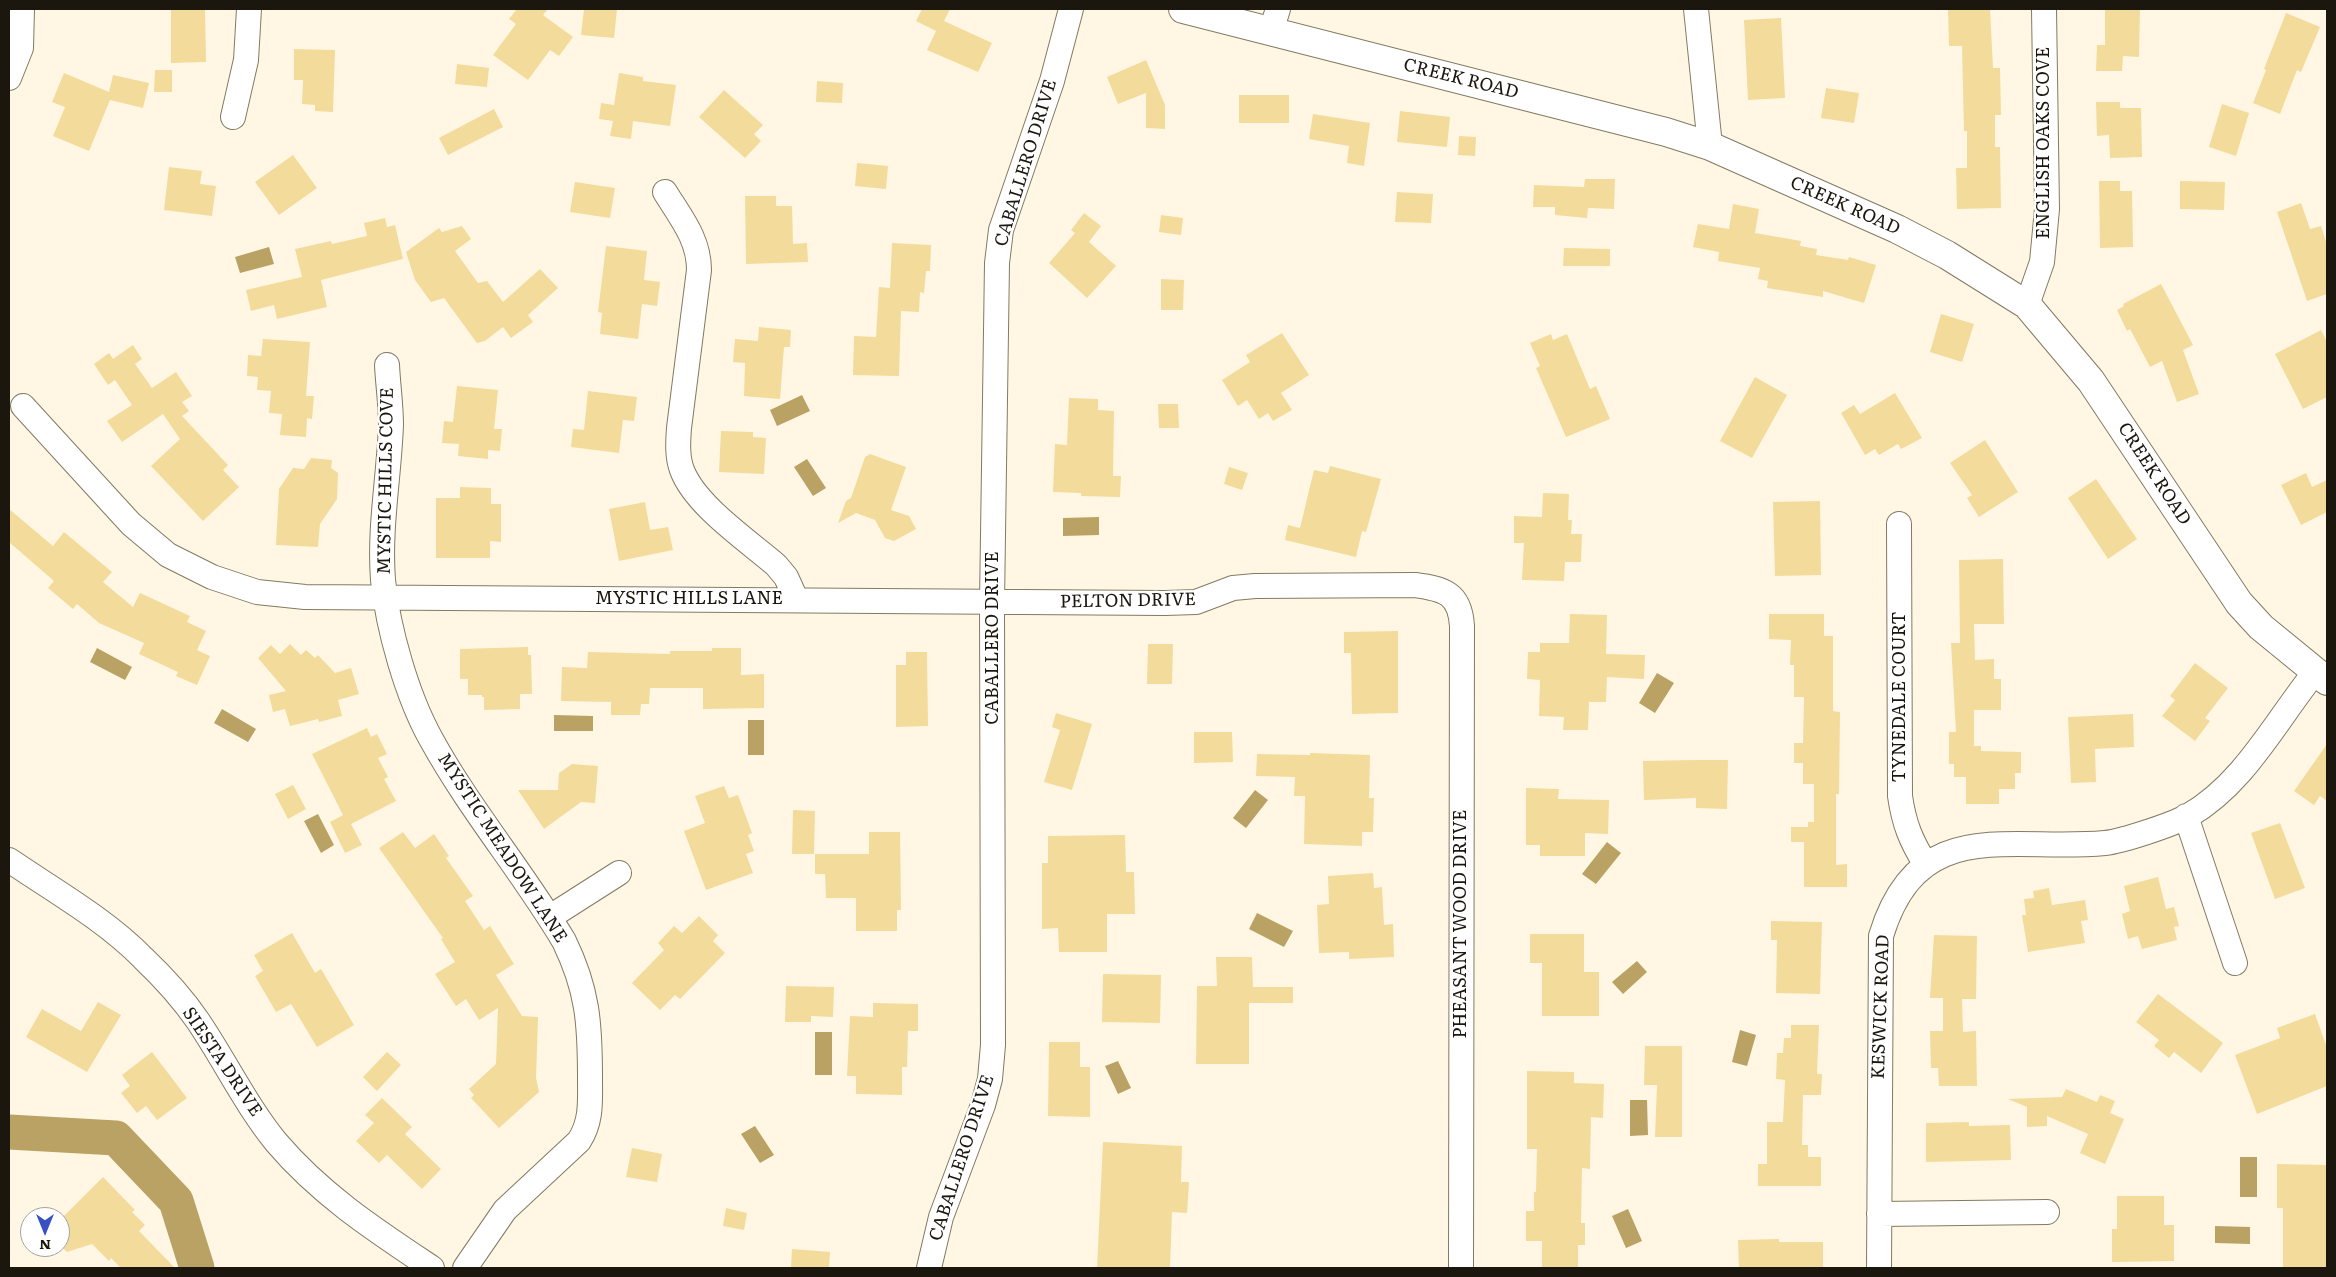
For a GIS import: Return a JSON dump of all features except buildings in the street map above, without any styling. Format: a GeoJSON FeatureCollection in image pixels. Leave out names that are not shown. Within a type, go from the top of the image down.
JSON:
{"type":"FeatureCollection","features":[{"type":"Feature","properties":{"kind":"street"},"geometry":{"type":"LineString","coordinates":[[9,78],[21,48],[22,9]]}},
{"type":"Feature","properties":{"kind":"street"},"geometry":{"type":"LineString","coordinates":[[233,117],[246,60],[249,9]]}},
{"type":"Feature","properties":{"kind":"street","name":"CABALLERO DRIVE"},"geometry":{"type":"LineString","coordinates":[[929,1268],[940,1217],[983,1105],[990,1079],[993,1045],[992,602],[997,263],[1001,230],[1052,81],[1071,9]]}},
{"type":"Feature","properties":{"kind":"street","name":"CREEK ROAD"},"geometry":{"type":"LineString","coordinates":[[1183,9],[1274,20],[1710,146],[1897,229],[1948,254],[2027,305],[2091,381],[2239,603],[2260,627],[2321,676]]}},
{"type":"Feature","properties":{"kind":"street"},"geometry":{"type":"LineString","coordinates":[[1696,9],[1710,146]]}},
{"type":"Feature","properties":{"kind":"street","name":"ENGLISH OAKS COVE"},"geometry":{"type":"LineString","coordinates":[[2027,305],[2042,262],[2047,209],[2044,9]]}},
{"type":"Feature","properties":{"kind":"street"},"geometry":{"type":"LineString","coordinates":[[665,192],[694,240],[699,256],[699,270],[678,428],[681,468],[688,484],[700,500],[776,565],[786,577],[796,599]]}},
{"type":"Feature","properties":{"kind":"street","name":"MYSTIC HILLS COVE"},"geometry":{"type":"LineString","coordinates":[[385,597],[382,528],[391,424],[387,365]]}},
{"type":"Feature","properties":{"kind":"street","name":"MYSTIC HILLS LANE"},"geometry":{"type":"LineString","coordinates":[[23,406],[130,524],[168,555],[212,577],[257,592],[305,597],[796,599],[992,602]]}},
{"type":"Feature","properties":{"kind":"street","name":"TYNEDALE COURT"},"geometry":{"type":"LineString","coordinates":[[1899,524],[1900,796],[1903,820],[1912,842],[1926,865]]}},
{"type":"Feature","properties":{"kind":"street","name":"PELTON DRIVE"},"geometry":{"type":"LineString","coordinates":[[992,602],[1196,602],[1233,588],[1255,586],[1414,585],[1441,589]]}},
{"type":"Feature","properties":{"kind":"street","name":"PHEASANT WOOD DRIVE"},"geometry":{"type":"LineString","coordinates":[[1441,589],[1450,594],[1462,616],[1461,1268]]}},
{"type":"Feature","properties":{"kind":"street","name":"MYSTIC MEADOW LANE"},"geometry":{"type":"LineString","coordinates":[[385,597],[405,678],[430,738],[465,794],[550,917],[575,962],[588,1009],[590,1034],[589,1119],[586,1131],[579,1141],[505,1210],[465,1268]]}},
{"type":"Feature","properties":{"kind":"street","name":"KESWICK ROAD"},"geometry":{"type":"LineString","coordinates":[[1879,1268],[1881,936],[1889,909],[1906,883],[1926,865],[1946,854],[1970,846],[2107,842],[2186,816],[2218,795],[2244,768],[2321,676]]}},
{"type":"Feature","properties":{"kind":"street"},"geometry":{"type":"LineString","coordinates":[[2186,816],[2235,963]]}},
{"type":"Feature","properties":{"kind":"street","name":"SIESTA DRIVE"},"geometry":{"type":"LineString","coordinates":[[9,860],[105,926],[142,957],[197,1020],[251,1106],[276,1141],[308,1178],[348,1211],[432,1268]]}},
{"type":"Feature","properties":{"kind":"street"},"geometry":{"type":"LineString","coordinates":[[550,917],[619,873]]}},
{"type":"Feature","properties":{"kind":"street"},"geometry":{"type":"LineString","coordinates":[[1879,1214],[2047,1212]]}},
{"type":"Feature","properties":{"kind":"shaded area"},"geometry":{"type":"Polygon","coordinates":[[[269,247],[274,264],[240,273],[235,257],[269,247]]]}},
{"type":"Feature","properties":{"kind":"shaded area"},"geometry":{"type":"Polygon","coordinates":[[[802,395],[810,411],[777,426],[770,410],[802,395]]]}},
{"type":"Feature","properties":{"kind":"shaded area"},"geometry":{"type":"Polygon","coordinates":[[[807,459],[826,488],[813,496],[794,467],[807,459]]]}},
{"type":"Feature","properties":{"kind":"shaded area"},"geometry":{"type":"Polygon","coordinates":[[[1099,517],[1099,535],[1063,536],[1063,518],[1099,517]]]}},
{"type":"Feature","properties":{"kind":"shaded area"},"geometry":{"type":"Polygon","coordinates":[[[97,648],[132,667],[125,680],[90,662],[97,648]]]}},
{"type":"Feature","properties":{"kind":"shaded area"},"geometry":{"type":"Polygon","coordinates":[[[1657,673],[1674,683],[1655,713],[1639,703],[1657,673]]]}},
{"type":"Feature","properties":{"kind":"shaded area"},"geometry":{"type":"Polygon","coordinates":[[[222,709],[256,729],[248,742],[214,723],[222,709]]]}},
{"type":"Feature","properties":{"kind":"shaded area"},"geometry":{"type":"Polygon","coordinates":[[[554,715],[593,716],[593,731],[554,731],[554,715]]]}},
{"type":"Feature","properties":{"kind":"shaded area"},"geometry":{"type":"Polygon","coordinates":[[[748,720],[764,720],[764,755],[748,755],[748,720]]]}},
{"type":"Feature","properties":{"kind":"shaded area"},"geometry":{"type":"Polygon","coordinates":[[[1255,790],[1268,800],[1246,828],[1233,818],[1255,790]]]}},
{"type":"Feature","properties":{"kind":"shaded area"},"geometry":{"type":"Polygon","coordinates":[[[318,814],[334,845],[321,853],[304,821],[318,814]]]}},
{"type":"Feature","properties":{"kind":"shaded area"},"geometry":{"type":"Polygon","coordinates":[[[1607,842],[1621,853],[1596,884],[1582,874],[1607,842]]]}},
{"type":"Feature","properties":{"kind":"shaded area"},"geometry":{"type":"Polygon","coordinates":[[[1257,913],[1293,931],[1284,947],[1249,929],[1257,913]]]}},
{"type":"Feature","properties":{"kind":"shaded area"},"geometry":{"type":"Polygon","coordinates":[[[1637,961],[1647,972],[1623,994],[1612,982],[1637,961]]]}},
{"type":"Feature","properties":{"kind":"shaded area"},"geometry":{"type":"Polygon","coordinates":[[[1740,1030],[1756,1035],[1747,1066],[1732,1062],[1740,1030]]]}},
{"type":"Feature","properties":{"kind":"shaded area"},"geometry":{"type":"Polygon","coordinates":[[[815,1032],[832,1032],[832,1075],[815,1075],[815,1032]]]}},
{"type":"Feature","properties":{"kind":"shaded area"},"geometry":{"type":"Polygon","coordinates":[[[1118,1061],[1131,1088],[1118,1094],[1105,1066],[1118,1061]]]}},
{"type":"Feature","properties":{"kind":"shaded area"},"geometry":{"type":"Polygon","coordinates":[[[1630,1100],[1647,1100],[1648,1135],[1630,1136],[1630,1100]]]}},
{"type":"Feature","properties":{"kind":"shaded area"},"geometry":{"type":"Polygon","coordinates":[[[755,1126],[774,1155],[760,1163],[741,1134],[755,1126]]]}},
{"type":"Feature","properties":{"kind":"shaded area"},"geometry":{"type":"Polygon","coordinates":[[[2240,1157],[2257,1157],[2257,1197],[2240,1197],[2240,1157]]]}},
{"type":"Feature","properties":{"kind":"shaded area"},"geometry":{"type":"Polygon","coordinates":[[[1628,1209],[1642,1241],[1626,1248],[1612,1216],[1628,1209]]]}},
{"type":"Feature","properties":{"kind":"shaded area"},"geometry":{"type":"Polygon","coordinates":[[[2215,1226],[2250,1227],[2250,1244],[2215,1243],[2215,1226]]]}},
{"type":"Feature","properties":{"kind":"waterway"},"geometry":{"type":"LineString","coordinates":[[9,1132],[116,1138],[176,1201],[197,1268]]}}]}
